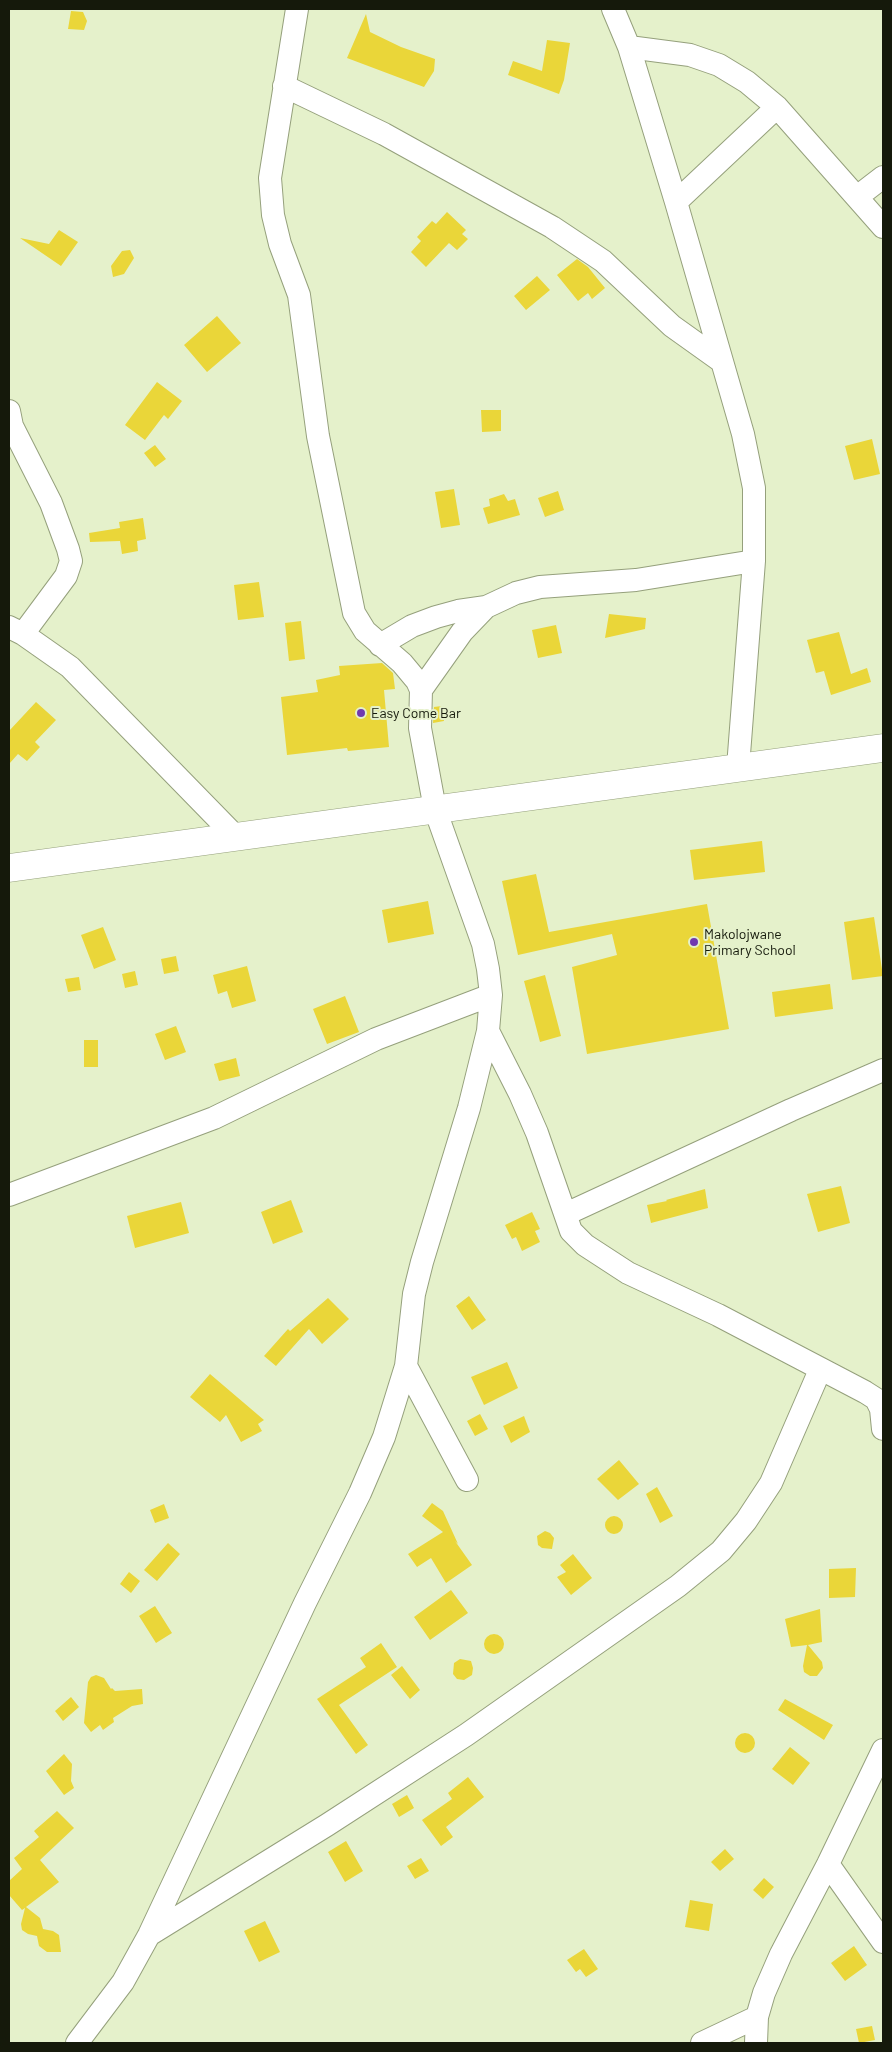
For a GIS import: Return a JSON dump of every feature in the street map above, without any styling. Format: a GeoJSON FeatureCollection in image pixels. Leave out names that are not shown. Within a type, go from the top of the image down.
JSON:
{"type":"FeatureCollection","features":[{"type":"Feature","properties":{"kind":"main road"},"geometry":{"type":"LineString","coordinates":[[9,868],[883,748]]}},
{"type":"Feature","properties":{"kind":"street"},"geometry":{"type":"LineString","coordinates":[[77,2043],[123,1982],[148,1935],[305,1603],[360,1494],[384,1437],[406,1366],[414,1294],[422,1262],[469,1108],[488,1031],[491,995],[483,944],[435,809],[420,728],[421,690],[417,681],[402,663],[364,631],[354,613],[318,436],[299,295],[280,244],[272,215],[270,178],[296,9]]}},
{"type":"Feature","properties":{"kind":"street"},"geometry":{"type":"LineString","coordinates":[[613,9],[629,47],[676,202],[743,434],[754,488],[754,561],[738,767]]}},
{"type":"Feature","properties":{"kind":"street"},"geometry":{"type":"LineString","coordinates":[[629,47],[690,56],[719,65],[747,82],[777,107],[883,227]]}},
{"type":"Feature","properties":{"kind":"street"},"geometry":{"type":"LineString","coordinates":[[284,86],[384,134],[552,227],[603,261],[672,326],[721,361]]}},
{"type":"Feature","properties":{"kind":"street"},"geometry":{"type":"LineString","coordinates":[[676,202],[777,107]]}},
{"type":"Feature","properties":{"kind":"street"},"geometry":{"type":"LineString","coordinates":[[857,197],[883,177]]}},
{"type":"Feature","properties":{"kind":"street"},"geometry":{"type":"LineString","coordinates":[[9,412],[12,426],[51,503],[71,561],[66,576],[16,630],[70,667],[236,837]]}},
{"type":"Feature","properties":{"kind":"street"},"geometry":{"type":"LineString","coordinates":[[380,645],[412,626],[436,617],[458,611],[486,607],[516,593],[540,587],[636,580],[754,561]]}},
{"type":"Feature","properties":{"kind":"street"},"geometry":{"type":"LineString","coordinates":[[421,690],[462,632],[486,607]]}},
{"type":"Feature","properties":{"kind":"street"},"geometry":{"type":"LineString","coordinates":[[9,1195],[214,1118],[376,1039],[491,995]]}},
{"type":"Feature","properties":{"kind":"street"},"geometry":{"type":"LineString","coordinates":[[488,1031],[520,1094],[537,1133],[571,1231],[584,1245],[628,1273],[718,1315],[820,1370],[880,1398],[883,1430]]}},
{"type":"Feature","properties":{"kind":"street"},"geometry":{"type":"LineString","coordinates":[[566,1214],[791,1110],[883,1070]]}},
{"type":"Feature","properties":{"kind":"street"},"geometry":{"type":"LineString","coordinates":[[406,1366],[467,1480]]}},
{"type":"Feature","properties":{"kind":"street"},"geometry":{"type":"LineString","coordinates":[[148,1935],[327,1825],[466,1735],[648,1608],[721,1551],[746,1521],[771,1483],[820,1370]]}},
{"type":"Feature","properties":{"kind":"street"},"geometry":{"type":"LineString","coordinates":[[756,2043],[757,2017],[764,1993],[781,1954],[828,1864],[883,1750]]}},
{"type":"Feature","properties":{"kind":"street"},"geometry":{"type":"LineString","coordinates":[[828,1864],[883,1942]]}},
{"type":"Feature","properties":{"kind":"street"},"geometry":{"type":"LineString","coordinates":[[702,2043],[757,2017]]}},
{"type":"Feature","properties":{"kind":"building"},"geometry":{"type":"Polygon","coordinates":[[[71,11],[83,12],[87,21],[84,30],[68,29],[71,11]]]}},
{"type":"Feature","properties":{"kind":"building"},"geometry":{"type":"Polygon","coordinates":[[[366,14],[370,32],[401,47],[435,59],[434,71],[424,87],[347,58],[366,14]]]}},
{"type":"Feature","properties":{"kind":"building"},"geometry":{"type":"Polygon","coordinates":[[[547,40],[570,43],[564,80],[559,94],[508,75],[513,61],[542,71],[547,40]]]}},
{"type":"Feature","properties":{"kind":"building"},"geometry":{"type":"Polygon","coordinates":[[[447,212],[466,230],[462,234],[468,239],[457,250],[449,243],[426,267],[411,252],[421,241],[417,237],[432,221],[436,224],[447,212]]]}},
{"type":"Feature","properties":{"kind":"building"},"geometry":{"type":"Polygon","coordinates":[[[59,230],[78,242],[61,266],[20,238],[49,244],[59,230]]]}},
{"type":"Feature","properties":{"kind":"building"},"geometry":{"type":"Polygon","coordinates":[[[130,250],[134,258],[124,274],[113,277],[111,266],[122,251],[130,250]]]}},
{"type":"Feature","properties":{"kind":"building"},"geometry":{"type":"Polygon","coordinates":[[[577,259],[588,267],[605,288],[592,299],[588,293],[578,301],[557,275],[577,259]]]}},
{"type":"Feature","properties":{"kind":"building"},"geometry":{"type":"Polygon","coordinates":[[[537,276],[550,290],[526,310],[514,296],[537,276]]]}},
{"type":"Feature","properties":{"kind":"building"},"geometry":{"type":"Polygon","coordinates":[[[217,316],[241,343],[207,372],[184,345],[217,316]]]}},
{"type":"Feature","properties":{"kind":"building"},"geometry":{"type":"Polygon","coordinates":[[[157,382],[182,401],[168,419],[164,415],[145,440],[125,425],[157,382]]]}},
{"type":"Feature","properties":{"kind":"building"},"geometry":{"type":"Polygon","coordinates":[[[481,410],[501,410],[501,431],[482,432],[481,410]]]}},
{"type":"Feature","properties":{"kind":"building"},"geometry":{"type":"Polygon","coordinates":[[[872,439],[880,474],[854,480],[845,446],[872,439]]]}},
{"type":"Feature","properties":{"kind":"building"},"geometry":{"type":"Polygon","coordinates":[[[155,445],[166,459],[155,467],[144,453],[155,445]]]}},
{"type":"Feature","properties":{"kind":"building"},"geometry":{"type":"Polygon","coordinates":[[[454,489],[460,525],[441,528],[435,492],[454,489]]]}},
{"type":"Feature","properties":{"kind":"building"},"geometry":{"type":"Polygon","coordinates":[[[558,491],[564,510],[545,517],[538,498],[558,491]]]}},
{"type":"Feature","properties":{"kind":"building"},"geometry":{"type":"Polygon","coordinates":[[[504,494],[508,501],[515,499],[520,515],[488,524],[483,508],[490,506],[489,499],[504,494]]]}},
{"type":"Feature","properties":{"kind":"building"},"geometry":{"type":"Polygon","coordinates":[[[143,518],[146,539],[137,541],[138,551],[122,554],[120,541],[90,542],[89,533],[120,528],[119,522],[143,518]]]}},
{"type":"Feature","properties":{"kind":"building"},"geometry":{"type":"Polygon","coordinates":[[[259,582],[264,617],[238,620],[234,585],[259,582]]]}},
{"type":"Feature","properties":{"kind":"building"},"geometry":{"type":"Polygon","coordinates":[[[609,614],[646,618],[645,629],[605,638],[609,614]]]}},
{"type":"Feature","properties":{"kind":"building"},"geometry":{"type":"Polygon","coordinates":[[[301,621],[305,659],[289,661],[285,623],[301,621]]]}},
{"type":"Feature","properties":{"kind":"building"},"geometry":{"type":"Polygon","coordinates":[[[556,625],[562,653],[538,658],[532,630],[556,625]]]}},
{"type":"Feature","properties":{"kind":"building"},"geometry":{"type":"Polygon","coordinates":[[[839,632],[851,674],[867,668],[871,682],[831,695],[824,671],[816,673],[807,640],[839,632]]]}},
{"type":"Feature","properties":{"kind":"building"},"geometry":{"type":"Polygon","coordinates":[[[382,663],[393,673],[395,689],[384,690],[389,747],[348,751],[347,748],[287,755],[281,697],[318,692],[316,680],[340,675],[339,666],[382,663]]]}},
{"type":"Feature","properties":{"kind":"building"},"geometry":{"type":"Polygon","coordinates":[[[36,702],[56,720],[35,742],[40,747],[27,761],[18,754],[9,764],[9,731],[36,702]]]}},
{"type":"Feature","properties":{"kind":"building"},"geometry":{"type":"Polygon","coordinates":[[[442,706],[444,721],[433,723],[434,707],[442,706]]]}},
{"type":"Feature","properties":{"kind":"building"},"geometry":{"type":"Polygon","coordinates":[[[762,841],[765,872],[694,880],[690,850],[762,841]]]}},
{"type":"Feature","properties":{"kind":"building"},"geometry":{"type":"Polygon","coordinates":[[[536,874],[549,932],[707,904],[729,1029],[587,1054],[572,967],[617,955],[612,934],[518,955],[502,881],[536,874]]]}},
{"type":"Feature","properties":{"kind":"building"},"geometry":{"type":"Polygon","coordinates":[[[428,901],[434,934],[388,943],[382,910],[428,901]]]}},
{"type":"Feature","properties":{"kind":"building"},"geometry":{"type":"Polygon","coordinates":[[[874,917],[883,976],[852,980],[844,922],[874,917]]]}},
{"type":"Feature","properties":{"kind":"building"},"geometry":{"type":"Polygon","coordinates":[[[103,927],[116,960],[94,969],[81,935],[103,927]]]}},
{"type":"Feature","properties":{"kind":"building"},"geometry":{"type":"Polygon","coordinates":[[[176,956],[179,971],[164,974],[161,959],[176,956]]]}},
{"type":"Feature","properties":{"kind":"building"},"geometry":{"type":"Polygon","coordinates":[[[247,966],[256,1001],[232,1008],[227,991],[218,994],[213,975],[247,966]]]}},
{"type":"Feature","properties":{"kind":"building"},"geometry":{"type":"Polygon","coordinates":[[[135,971],[138,985],[125,988],[122,974],[135,971]]]}},
{"type":"Feature","properties":{"kind":"building"},"geometry":{"type":"Polygon","coordinates":[[[545,975],[561,1036],[540,1042],[524,981],[545,975]]]}},
{"type":"Feature","properties":{"kind":"building"},"geometry":{"type":"Polygon","coordinates":[[[79,977],[81,990],[68,992],[65,979],[79,977]]]}},
{"type":"Feature","properties":{"kind":"building"},"geometry":{"type":"Polygon","coordinates":[[[830,984],[833,1009],[775,1017],[772,992],[830,984]]]}},
{"type":"Feature","properties":{"kind":"building"},"geometry":{"type":"Polygon","coordinates":[[[345,996],[359,1032],[327,1044],[313,1009],[345,996]]]}},
{"type":"Feature","properties":{"kind":"building"},"geometry":{"type":"Polygon","coordinates":[[[176,1026],[186,1052],[165,1060],[155,1034],[176,1026]]]}},
{"type":"Feature","properties":{"kind":"building"},"geometry":{"type":"Polygon","coordinates":[[[84,1040],[98,1040],[98,1067],[84,1067],[84,1040]]]}},
{"type":"Feature","properties":{"kind":"building"},"geometry":{"type":"Polygon","coordinates":[[[236,1058],[240,1076],[219,1081],[214,1064],[236,1058]]]}},
{"type":"Feature","properties":{"kind":"building"},"geometry":{"type":"Polygon","coordinates":[[[841,1186],[850,1223],[818,1232],[807,1194],[841,1186]]]}},
{"type":"Feature","properties":{"kind":"building"},"geometry":{"type":"Polygon","coordinates":[[[705,1189],[708,1208],[651,1223],[647,1205],[705,1189]]]}},
{"type":"Feature","properties":{"kind":"building"},"geometry":{"type":"Polygon","coordinates":[[[291,1200],[303,1232],[273,1244],[261,1212],[291,1200]]]}},
{"type":"Feature","properties":{"kind":"building"},"geometry":{"type":"Polygon","coordinates":[[[181,1202],[189,1233],[135,1248],[127,1216],[181,1202]]]}},
{"type":"Feature","properties":{"kind":"building"},"geometry":{"type":"Polygon","coordinates":[[[532,1212],[540,1229],[535,1231],[540,1242],[522,1251],[516,1237],[512,1239],[505,1225],[532,1212]]]}},
{"type":"Feature","properties":{"kind":"building"},"geometry":{"type":"Polygon","coordinates":[[[469,1296],[486,1320],[472,1330],[456,1306],[469,1296]]]}},
{"type":"Feature","properties":{"kind":"building"},"geometry":{"type":"Polygon","coordinates":[[[328,1298],[349,1319],[322,1344],[309,1329],[276,1366],[264,1356],[288,1329],[290,1331],[328,1298]]]}},
{"type":"Feature","properties":{"kind":"building"},"geometry":{"type":"Polygon","coordinates":[[[507,1362],[518,1388],[484,1405],[471,1377],[507,1362]]]}},
{"type":"Feature","properties":{"kind":"building"},"geometry":{"type":"Polygon","coordinates":[[[210,1374],[264,1420],[258,1424],[262,1431],[241,1442],[226,1415],[220,1422],[190,1397],[210,1374]]]}},
{"type":"Feature","properties":{"kind":"building"},"geometry":{"type":"Polygon","coordinates":[[[480,1414],[488,1429],[475,1436],[467,1421],[480,1414]]]}},
{"type":"Feature","properties":{"kind":"building"},"geometry":{"type":"Polygon","coordinates":[[[524,1416],[530,1432],[511,1443],[503,1426],[524,1416]]]}},
{"type":"Feature","properties":{"kind":"building"},"geometry":{"type":"Polygon","coordinates":[[[619,1460],[639,1484],[618,1500],[597,1479],[619,1460]]]}},
{"type":"Feature","properties":{"kind":"building"},"geometry":{"type":"Polygon","coordinates":[[[657,1487],[673,1516],[660,1523],[646,1494],[657,1487]]]}},
{"type":"Feature","properties":{"kind":"building"},"geometry":{"type":"Polygon","coordinates":[[[432,1503],[443,1511],[458,1544],[455,1541],[472,1565],[446,1583],[431,1558],[417,1567],[408,1554],[443,1532],[422,1516],[432,1503]]]}},
{"type":"Feature","properties":{"kind":"building"},"geometry":{"type":"Polygon","coordinates":[[[164,1504],[169,1518],[155,1523],[150,1510],[164,1504]]]}},
{"type":"Feature","properties":{"kind":"building"},"geometry":{"type":"Polygon","coordinates":[[[610,1516],[618,1516],[623,1521],[621,1532],[610,1534],[605,1529],[605,1521],[610,1516]]]}},
{"type":"Feature","properties":{"kind":"building"},"geometry":{"type":"Polygon","coordinates":[[[545,1531],[554,1538],[552,1549],[542,1548],[538,1545],[537,1536],[545,1531]]]}},
{"type":"Feature","properties":{"kind":"building"},"geometry":{"type":"Polygon","coordinates":[[[168,1543],[180,1554],[157,1581],[144,1570],[168,1543]]]}},
{"type":"Feature","properties":{"kind":"building"},"geometry":{"type":"Polygon","coordinates":[[[573,1554],[592,1578],[571,1595],[557,1577],[566,1572],[560,1565],[573,1554]]]}},
{"type":"Feature","properties":{"kind":"building"},"geometry":{"type":"Polygon","coordinates":[[[856,1568],[855,1597],[829,1598],[829,1569],[856,1568]]]}},
{"type":"Feature","properties":{"kind":"building"},"geometry":{"type":"Polygon","coordinates":[[[129,1572],[140,1581],[131,1593],[120,1584],[129,1572]]]}},
{"type":"Feature","properties":{"kind":"building"},"geometry":{"type":"Polygon","coordinates":[[[451,1590],[468,1613],[430,1640],[414,1617],[451,1590]]]}},
{"type":"Feature","properties":{"kind":"building"},"geometry":{"type":"Polygon","coordinates":[[[155,1606],[172,1633],[156,1643],[139,1616],[155,1606]]]}},
{"type":"Feature","properties":{"kind":"building"},"geometry":{"type":"Polygon","coordinates":[[[820,1609],[822,1642],[808,1645],[822,1662],[823,1668],[817,1676],[810,1676],[804,1672],[803,1666],[807,1645],[791,1647],[785,1619],[820,1609]]]}},
{"type":"Feature","properties":{"kind":"building"},"geometry":{"type":"Polygon","coordinates":[[[494,1634],[501,1637],[504,1644],[501,1651],[494,1654],[487,1651],[484,1644],[487,1637],[494,1634]]]}},
{"type":"Feature","properties":{"kind":"building"},"geometry":{"type":"Polygon","coordinates":[[[381,1643],[397,1667],[339,1705],[368,1745],[356,1754],[317,1699],[366,1667],[360,1658],[381,1643]]]}},
{"type":"Feature","properties":{"kind":"building"},"geometry":{"type":"Polygon","coordinates":[[[460,1659],[471,1661],[473,1668],[472,1675],[464,1680],[457,1679],[453,1674],[454,1663],[460,1659]]]}},
{"type":"Feature","properties":{"kind":"building"},"geometry":{"type":"Polygon","coordinates":[[[402,1666],[420,1690],[410,1699],[391,1675],[402,1666]]]}},
{"type":"Feature","properties":{"kind":"building"},"geometry":{"type":"Polygon","coordinates":[[[96,1675],[104,1678],[111,1689],[115,1691],[142,1689],[143,1704],[132,1706],[113,1718],[114,1722],[103,1730],[100,1725],[91,1732],[84,1723],[88,1682],[91,1677],[96,1675]]]}},
{"type":"Feature","properties":{"kind":"building"},"geometry":{"type":"Polygon","coordinates":[[[71,1697],[79,1707],[63,1721],[55,1711],[71,1697]]]}},
{"type":"Feature","properties":{"kind":"building"},"geometry":{"type":"Polygon","coordinates":[[[785,1699],[833,1725],[824,1740],[778,1710],[785,1699]]]}},
{"type":"Feature","properties":{"kind":"building"},"geometry":{"type":"Polygon","coordinates":[[[745,1733],[752,1736],[755,1743],[752,1750],[745,1753],[738,1750],[735,1743],[738,1736],[745,1733]]]}},
{"type":"Feature","properties":{"kind":"building"},"geometry":{"type":"Polygon","coordinates":[[[790,1747],[810,1763],[793,1785],[772,1769],[790,1747]]]}},
{"type":"Feature","properties":{"kind":"building"},"geometry":{"type":"Polygon","coordinates":[[[64,1754],[72,1764],[71,1781],[74,1788],[64,1795],[46,1771],[64,1754]]]}},
{"type":"Feature","properties":{"kind":"building"},"geometry":{"type":"Polygon","coordinates":[[[468,1777],[484,1797],[446,1827],[453,1837],[441,1846],[422,1820],[452,1799],[448,1793],[468,1777]]]}},
{"type":"Feature","properties":{"kind":"building"},"geometry":{"type":"Polygon","coordinates":[[[407,1795],[414,1808],[399,1817],[392,1804],[407,1795]]]}},
{"type":"Feature","properties":{"kind":"building"},"geometry":{"type":"Polygon","coordinates":[[[57,1811],[74,1828],[40,1860],[59,1882],[26,1907],[40,1918],[43,1929],[53,1931],[59,1935],[61,1952],[47,1952],[39,1946],[37,1936],[22,1930],[21,1924],[25,1908],[22,1910],[9,1895],[9,1881],[22,1869],[14,1858],[39,1837],[34,1831],[57,1811]]]}},
{"type":"Feature","properties":{"kind":"building"},"geometry":{"type":"Polygon","coordinates":[[[346,1841],[363,1871],[345,1882],[328,1852],[346,1841]]]}},
{"type":"Feature","properties":{"kind":"building"},"geometry":{"type":"Polygon","coordinates":[[[725,1849],[734,1859],[720,1871],[711,1862],[725,1849]]]}},
{"type":"Feature","properties":{"kind":"building"},"geometry":{"type":"Polygon","coordinates":[[[421,1858],[429,1871],[415,1879],[407,1866],[421,1858]]]}},
{"type":"Feature","properties":{"kind":"building"},"geometry":{"type":"Polygon","coordinates":[[[764,1878],[774,1887],[763,1899],[753,1890],[764,1878]]]}},
{"type":"Feature","properties":{"kind":"building"},"geometry":{"type":"Polygon","coordinates":[[[690,1900],[713,1904],[709,1931],[685,1927],[690,1900]]]}},
{"type":"Feature","properties":{"kind":"building"},"geometry":{"type":"Polygon","coordinates":[[[265,1921],[280,1952],[259,1962],[244,1931],[265,1921]]]}},
{"type":"Feature","properties":{"kind":"building"},"geometry":{"type":"Polygon","coordinates":[[[854,1946],[867,1965],[845,1981],[831,1963],[854,1946]]]}},
{"type":"Feature","properties":{"kind":"building"},"geometry":{"type":"Polygon","coordinates":[[[584,1949],[598,1969],[586,1977],[580,1969],[576,1972],[567,1960],[584,1949]]]}},
{"type":"Feature","properties":{"kind":"building"},"geometry":{"type":"Polygon","coordinates":[[[872,2026],[875,2040],[859,2043],[856,2029],[872,2026]]]}},
{"type":"Feature","properties":{"kind":"place","name":"Easy Come Bar"},"geometry":{"type":"Point","coordinates":[361,713]}},
{"type":"Feature","properties":{"kind":"place","name":"Makolojwane Primary School"},"geometry":{"type":"Point","coordinates":[694,942]}}]}
